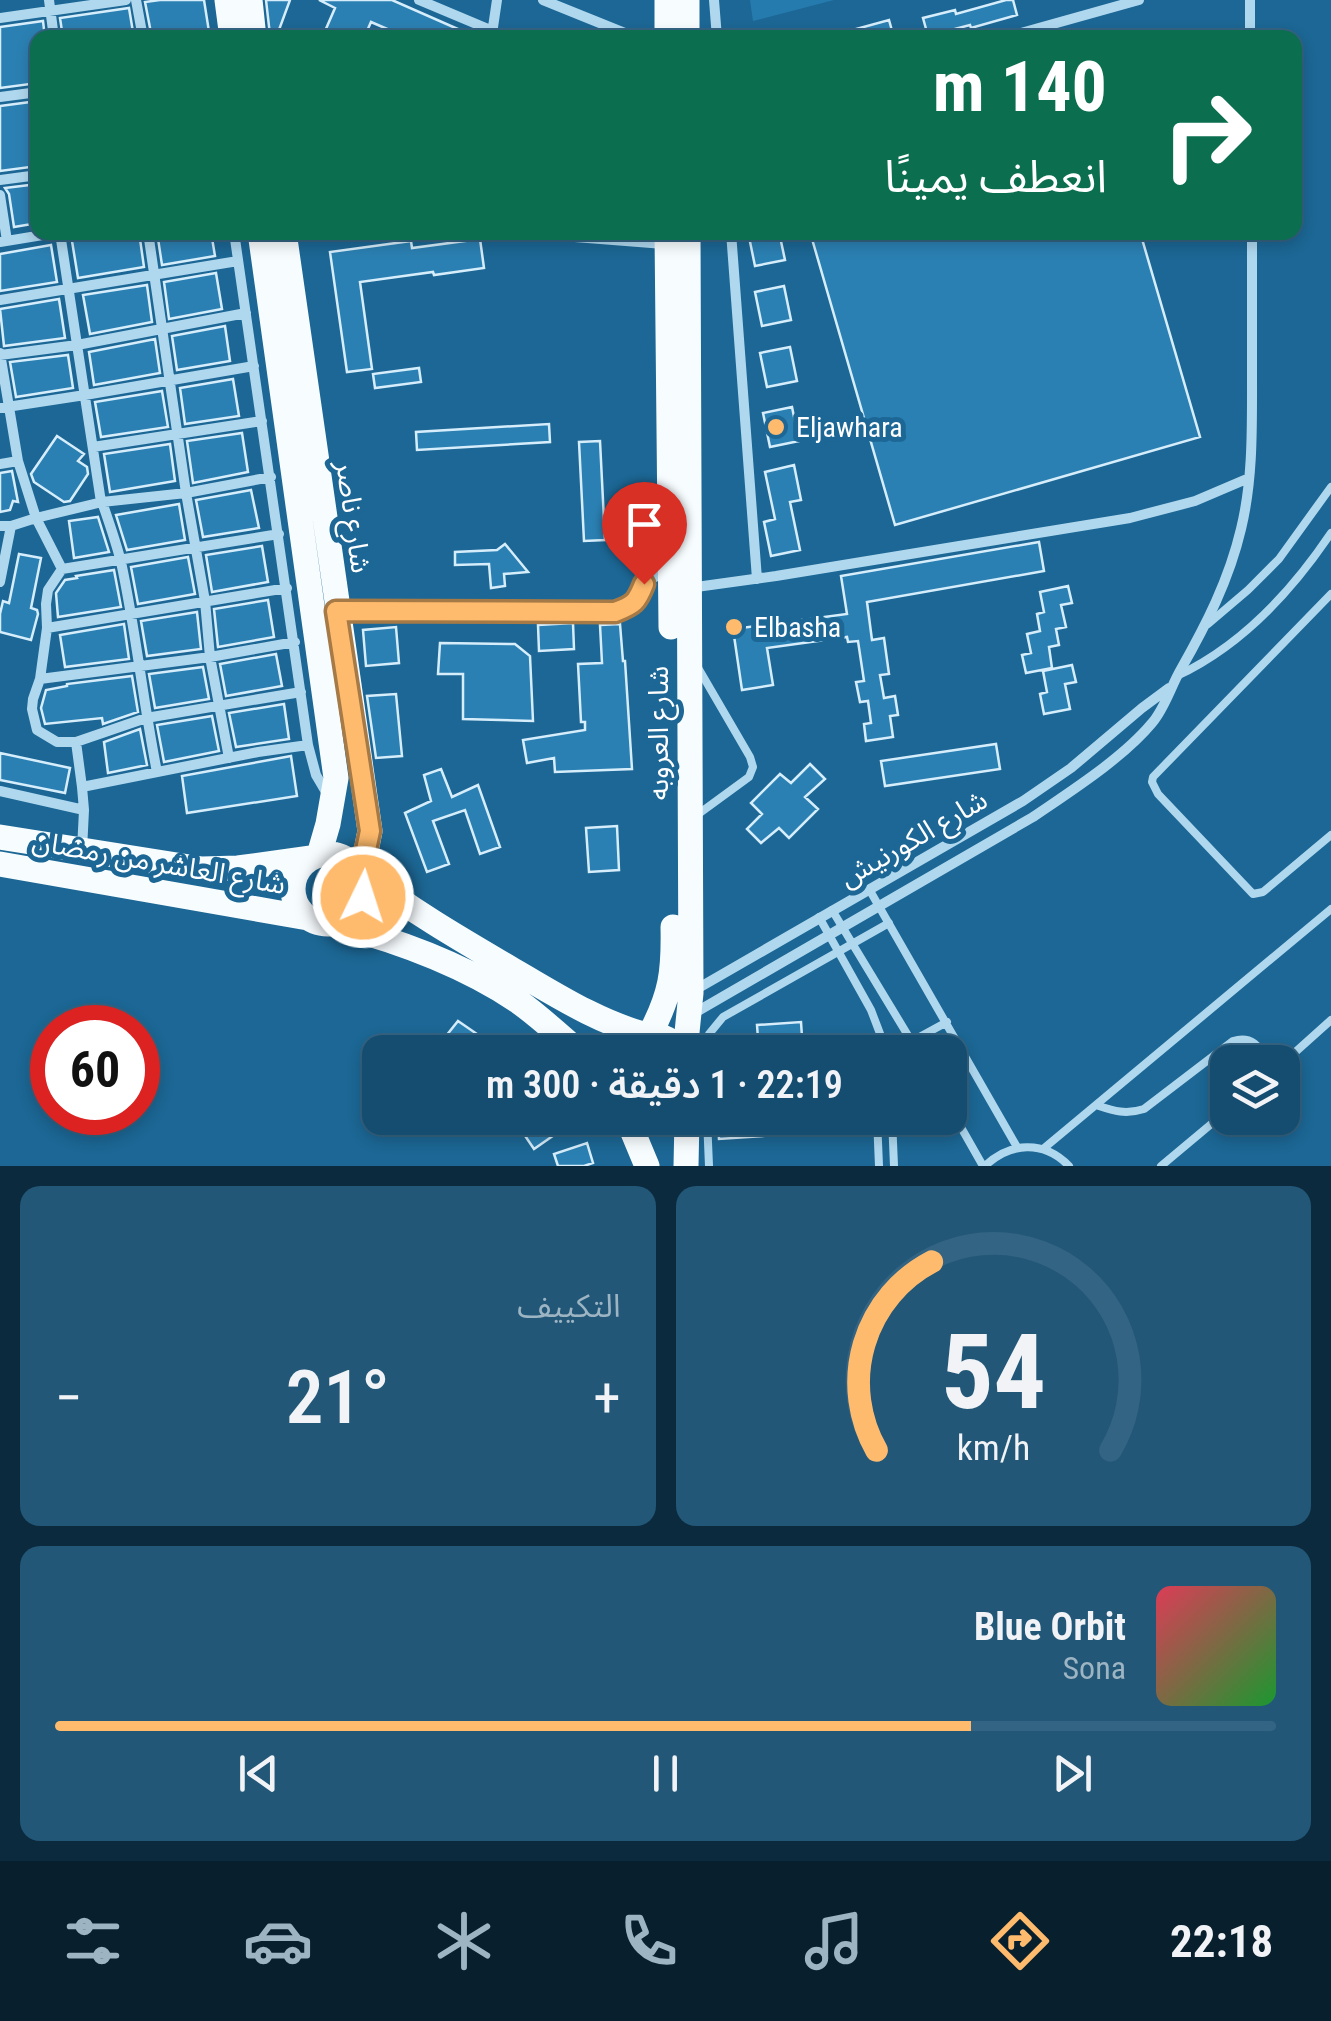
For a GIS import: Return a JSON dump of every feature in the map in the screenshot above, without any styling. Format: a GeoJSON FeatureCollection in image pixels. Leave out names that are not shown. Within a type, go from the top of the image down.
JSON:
{"type":"FeatureCollection","features":[{"type":"Feature","properties":{"kind":"main road"},"geometry":{"type":"LineString","coordinates":[[227,0],[231,30]]}},
{"type":"Feature","properties":{"kind":"main road"},"geometry":{"type":"LineString","coordinates":[[250,0],[253,30]]}},
{"type":"Feature","properties":{"kind":"main road"},"geometry":{"type":"LineString","coordinates":[[667,0],[676,30]]}},
{"type":"Feature","properties":{"kind":"main road"},"geometry":{"type":"LineString","coordinates":[[678,30],[687,0]]}},
{"type":"Feature","properties":{"kind":"main road","name":"شارع ناصر"},"geometry":{"type":"LineString","coordinates":[[261,240],[302,532]]}},
{"type":"Feature","properties":{"kind":"main road","name":"شارع ناصر"},"geometry":{"type":"LineString","coordinates":[[284,240],[309,624],[336,778],[315,856]]}},
{"type":"Feature","properties":{"kind":"main road","name":"شارع العروبه"},"geometry":{"type":"LineString","coordinates":[[647,1034],[664,1006],[672,976],[674,945],[678,240]]}},
{"type":"Feature","properties":{"kind":"main road","name":"شارع العروبه"},"geometry":{"type":"LineString","coordinates":[[679,580],[688,651],[690,1005],[686,1035]]}},
{"type":"Feature","properties":{"kind":"main road","name":"شارع ناصر"},"geometry":{"type":"LineString","coordinates":[[309,624],[370,831],[357,868]]}},
{"type":"Feature","properties":{"kind":"main road","name":"شارع العاشر من رمضان"},"geometry":{"type":"LineString","coordinates":[[0,837],[202,870],[315,856]]}},
{"type":"Feature","properties":{"kind":"main road"},"geometry":{"type":"LineString","coordinates":[[558,1035],[517,1001],[446,961],[372,934],[308,918],[298,908],[294,896],[293,882],[298,870],[315,856],[333,854],[346,858],[414,911],[580,1009],[621,1028],[651,1035]]}},
{"type":"Feature","properties":{"kind":"main road","name":"شارع العاشر من رمضان"},"geometry":{"type":"LineString","coordinates":[[0,864],[308,918]]}},
{"type":"Feature","properties":{"kind":"main road"},"geometry":{"type":"LineString","coordinates":[[334,924],[357,910],[363,897],[364,883],[357,868]]}},
{"type":"Feature","properties":{"kind":"main road"},"geometry":{"type":"LineString","coordinates":[[634,1135],[647,1166]]}},
{"type":"Feature","properties":{"kind":"main road"},"geometry":{"type":"LineString","coordinates":[[686,1166],[694,1135]]}},
{"type":"Feature","properties":{"kind":"street"},"geometry":{"type":"LineString","coordinates":[[0,18],[49,5],[126,0]]}},
{"type":"Feature","properties":{"kind":"street"},"geometry":{"type":"LineString","coordinates":[[136,0],[142,30]]}},
{"type":"Feature","properties":{"kind":"street"},"geometry":{"type":"LineString","coordinates":[[419,0],[483,30]]}},
{"type":"Feature","properties":{"kind":"street"},"geometry":{"type":"LineString","coordinates":[[493,30],[498,0]]}},
{"type":"Feature","properties":{"kind":"street"},"geometry":{"type":"LineString","coordinates":[[544,0],[617,30]]}},
{"type":"Feature","properties":{"kind":"street"},"geometry":{"type":"LineString","coordinates":[[714,0],[716,30]]}},
{"type":"Feature","properties":{"kind":"street"},"geometry":{"type":"LineString","coordinates":[[1032,30],[1139,0]]}},
{"type":"Feature","properties":{"kind":"street"},"geometry":{"type":"LineString","coordinates":[[1250,0],[1250,30]]}},
{"type":"Feature","properties":{"kind":"street"},"geometry":{"type":"LineString","coordinates":[[49,5],[53,30]]}},
{"type":"Feature","properties":{"kind":"street"},"geometry":{"type":"LineString","coordinates":[[0,97],[30,93]]}},
{"type":"Feature","properties":{"kind":"street"},"geometry":{"type":"LineString","coordinates":[[0,180],[30,176]]}},
{"type":"Feature","properties":{"kind":"street"},"geometry":{"type":"LineString","coordinates":[[0,195],[4,241],[30,237]]}},
{"type":"Feature","properties":{"kind":"street"},"geometry":{"type":"LineString","coordinates":[[61,240],[102,502],[120,561],[157,772]]}},
{"type":"Feature","properties":{"kind":"street"},"geometry":{"type":"LineString","coordinates":[[149,240],[205,601],[210,657],[229,758]]}},
{"type":"Feature","properties":{"kind":"street"},"geometry":{"type":"LineString","coordinates":[[235,240],[270,477],[302,532],[287,588],[309,624],[301,692],[316,776],[332,803]]}},
{"type":"Feature","properties":{"kind":"street"},"geometry":{"type":"LineString","coordinates":[[732,240],[757,579]]}},
{"type":"Feature","properties":{"kind":"street","name":"شارع الكورنيش"},"geometry":{"type":"LineString","coordinates":[[664,1006],[690,1005],[828,935],[1033,817],[1083,783],[1151,724],[1205,627],[1227,576],[1241,528],[1252,428],[1252,240]]}},
{"type":"Feature","properties":{"kind":"street"},"geometry":{"type":"LineString","coordinates":[[0,300],[238,261]]}},
{"type":"Feature","properties":{"kind":"street"},"geometry":{"type":"LineString","coordinates":[[62,570],[36,518],[18,461],[4,407],[0,355],[246,314]]}},
{"type":"Feature","properties":{"kind":"street"},"geometry":{"type":"LineString","coordinates":[[4,407],[254,366]]}},
{"type":"Feature","properties":{"kind":"street"},"geometry":{"type":"LineString","coordinates":[[93,447],[262,421]]}},
{"type":"Feature","properties":{"kind":"street"},"geometry":{"type":"LineString","coordinates":[[0,464],[18,461]]}},
{"type":"Feature","properties":{"kind":"street"},"geometry":{"type":"LineString","coordinates":[[0,582],[5,526],[102,502],[186,493],[270,477]]}},
{"type":"Feature","properties":{"kind":"street"},"geometry":{"type":"LineString","coordinates":[[40,679],[210,657],[309,624],[615,612],[632,606],[644,584],[655,576],[679,580],[757,579],[1130,518],[1195,501],[1249,478]]}},
{"type":"Feature","properties":{"kind":"street"},"geometry":{"type":"LineString","coordinates":[[301,692],[146,718],[76,742],[57,742],[37,730],[32,709],[40,679],[48,590],[62,570],[302,532]]}},
{"type":"Feature","properties":{"kind":"street"},"geometry":{"type":"LineString","coordinates":[[46,628],[287,588]]}},
{"type":"Feature","properties":{"kind":"street","name":"شارع الكورنيش"},"geometry":{"type":"LineString","coordinates":[[690,1005],[832,910],[1023,801],[1071,768],[1170,688]]}},
{"type":"Feature","properties":{"kind":"street"},"geometry":{"type":"LineString","coordinates":[[76,742],[84,810],[82,850]]}},
{"type":"Feature","properties":{"kind":"street"},"geometry":{"type":"LineString","coordinates":[[82,787],[308,745]]}},
{"type":"Feature","properties":{"kind":"street"},"geometry":{"type":"LineString","coordinates":[[0,791],[84,810]]}},
{"type":"Feature","properties":{"kind":"lane"},"geometry":{"type":"LineString","coordinates":[[1205,627],[1265,574],[1331,487]]}},
{"type":"Feature","properties":{"kind":"lane"},"geometry":{"type":"LineString","coordinates":[[1176,676],[1203,664],[1228,646],[1277,601],[1331,532]]}},
{"type":"Feature","properties":{"kind":"lane"},"geometry":{"type":"LineString","coordinates":[[1331,594],[1152,782],[1158,794],[1253,894],[1263,892],[1331,835]]}},
{"type":"Feature","properties":{"kind":"lane"},"geometry":{"type":"LineString","coordinates":[[688,651],[750,757],[752,767],[749,777],[689,820]]}},
{"type":"Feature","properties":{"kind":"lane"},"geometry":{"type":"LineString","coordinates":[[869,889],[1017,1147]]}},
{"type":"Feature","properties":{"kind":"lane"},"geometry":{"type":"LineString","coordinates":[[1044,1149],[1331,909]]}},
{"type":"Feature","properties":{"kind":"lane"},"geometry":{"type":"LineString","coordinates":[[832,910],[908,1035]]}},
{"type":"Feature","properties":{"kind":"lane"},"geometry":{"type":"LineString","coordinates":[[819,918],[871,1010],[879,1035]]}},
{"type":"Feature","properties":{"kind":"lane"},"geometry":{"type":"LineString","coordinates":[[708,1035],[723,1018],[889,923]]}},
{"type":"Feature","properties":{"kind":"lane"},"geometry":{"type":"LineString","coordinates":[[1300,1048],[1331,1020]]}},
{"type":"Feature","properties":{"kind":"lane"},"geometry":{"type":"LineString","coordinates":[[924,1035],[946,1022]]}},
{"type":"Feature","properties":{"kind":"lane"},"geometry":{"type":"LineString","coordinates":[[1226,1045],[1240,1039],[1258,1045]]}},
{"type":"Feature","properties":{"kind":"lane"},"geometry":{"type":"LineString","coordinates":[[1096,1105],[1116,1112],[1144,1109],[1210,1057]]}},
{"type":"Feature","properties":{"kind":"lane"},"geometry":{"type":"LineString","coordinates":[[1162,1166],[1210,1125]]}},
{"type":"Feature","properties":{"kind":"lane"},"geometry":{"type":"LineString","coordinates":[[700,1135],[708,1166]]}},
{"type":"Feature","properties":{"kind":"lane"},"geometry":{"type":"LineString","coordinates":[[878,1135],[879,1166]]}},
{"type":"Feature","properties":{"kind":"lane"},"geometry":{"type":"LineString","coordinates":[[893,1135],[894,1166]]}},
{"type":"Feature","properties":{"kind":"lane"},"geometry":{"type":"LineString","coordinates":[[966,1135],[984,1166],[1017,1147],[1044,1149],[1069,1166]]}},
{"type":"Feature","properties":{"kind":"shaded area"},"geometry":{"type":"Polygon","coordinates":[[[750,0],[834,0],[753,21],[750,0]]]}},
{"type":"Feature","properties":{"kind":"building"},"geometry":{"type":"Polygon","coordinates":[[[204,0],[209,30],[150,30],[145,2],[204,0]]]}},
{"type":"Feature","properties":{"kind":"building"},"geometry":{"type":"Polygon","coordinates":[[[266,0],[290,0],[279,30],[269,30],[266,0]]]}},
{"type":"Feature","properties":{"kind":"building"},"geometry":{"type":"Polygon","coordinates":[[[319,0],[392,0],[460,30],[390,30],[371,22],[368,30],[325,30],[335,8],[319,0]]]}},
{"type":"Feature","properties":{"kind":"building"},"geometry":{"type":"Polygon","coordinates":[[[1013,0],[1017,15],[971,28],[970,25],[926,30],[923,18],[955,10],[956,14],[1013,0]]]}},
{"type":"Feature","properties":{"kind":"building"},"geometry":{"type":"Polygon","coordinates":[[[129,8],[133,30],[62,30],[60,18],[129,8]]]}},
{"type":"Feature","properties":{"kind":"building"},"geometry":{"type":"Polygon","coordinates":[[[889,20],[892,30],[853,30],[889,20]]]}},
{"type":"Feature","properties":{"kind":"building"},"geometry":{"type":"Polygon","coordinates":[[[43,21],[44,30],[30,30],[30,84],[0,88],[0,27],[43,21]]]}},
{"type":"Feature","properties":{"kind":"building"},"geometry":{"type":"Polygon","coordinates":[[[30,102],[30,167],[0,171],[0,106],[30,102]]]}},
{"type":"Feature","properties":{"kind":"building"},"geometry":{"type":"Polygon","coordinates":[[[30,185],[30,224],[14,227],[5,188],[30,185]]]}},
{"type":"Feature","properties":{"kind":"building"},"geometry":{"type":"Polygon","coordinates":[[[140,240],[144,267],[78,278],[72,241],[140,240]]]}},
{"type":"Feature","properties":{"kind":"building"},"geometry":{"type":"Polygon","coordinates":[[[158,240],[212,240],[215,256],[162,265],[158,240]]]}},
{"type":"Feature","properties":{"kind":"building"},"geometry":{"type":"Polygon","coordinates":[[[480,240],[484,268],[360,282],[372,369],[347,372],[330,252],[411,241],[412,248],[480,240]]]}},
{"type":"Feature","properties":{"kind":"building"},"geometry":{"type":"Polygon","coordinates":[[[750,240],[781,240],[785,260],[755,266],[750,240]]]}},
{"type":"Feature","properties":{"kind":"building"},"geometry":{"type":"Polygon","coordinates":[[[812,240],[1142,240],[1200,437],[895,525],[812,240]]]}},
{"type":"Feature","properties":{"kind":"building"},"geometry":{"type":"Polygon","coordinates":[[[51,245],[57,282],[0,291],[0,254],[51,245]]]}},
{"type":"Feature","properties":{"kind":"building"},"geometry":{"type":"Polygon","coordinates":[[[216,273],[222,309],[169,319],[164,282],[216,273]]]}},
{"type":"Feature","properties":{"kind":"building"},"geometry":{"type":"Polygon","coordinates":[[[147,285],[152,322],[90,334],[83,295],[147,285]]]}},
{"type":"Feature","properties":{"kind":"building"},"geometry":{"type":"Polygon","coordinates":[[[784,286],[791,320],[762,326],[755,292],[784,286]]]}},
{"type":"Feature","properties":{"kind":"building"},"geometry":{"type":"Polygon","coordinates":[[[59,299],[65,338],[4,346],[0,309],[59,299]]]}},
{"type":"Feature","properties":{"kind":"building"},"geometry":{"type":"Polygon","coordinates":[[[225,326],[230,361],[177,370],[172,336],[225,326]]]}},
{"type":"Feature","properties":{"kind":"building"},"geometry":{"type":"Polygon","coordinates":[[[155,339],[160,373],[94,385],[89,352],[155,339]]]}},
{"type":"Feature","properties":{"kind":"building"},"geometry":{"type":"Polygon","coordinates":[[[790,347],[797,381],[767,387],[760,353],[790,347]]]}},
{"type":"Feature","properties":{"kind":"building"},"geometry":{"type":"Polygon","coordinates":[[[68,355],[73,388],[16,397],[10,362],[68,355]]]}},
{"type":"Feature","properties":{"kind":"building"},"geometry":{"type":"Polygon","coordinates":[[[419,368],[421,382],[375,388],[373,374],[419,368]]]}},
{"type":"Feature","properties":{"kind":"building"},"geometry":{"type":"Polygon","coordinates":[[[233,379],[239,416],[185,424],[180,388],[233,379]]]}},
{"type":"Feature","properties":{"kind":"building"},"geometry":{"type":"Polygon","coordinates":[[[162,391],[168,427],[101,437],[95,402],[162,391]]]}},
{"type":"Feature","properties":{"kind":"building"},"geometry":{"type":"Polygon","coordinates":[[[792,407],[799,441],[770,447],[763,413],[792,407]]]}},
{"type":"Feature","properties":{"kind":"building"},"geometry":{"type":"Polygon","coordinates":[[[549,424],[550,442],[417,450],[416,432],[549,424]]]}},
{"type":"Feature","properties":{"kind":"building"},"geometry":{"type":"Polygon","coordinates":[[[242,433],[248,472],[193,483],[187,441],[242,433]]]}},
{"type":"Feature","properties":{"kind":"building"},"geometry":{"type":"Polygon","coordinates":[[[57,436],[84,454],[78,461],[87,467],[88,474],[70,501],[64,502],[34,482],[31,474],[57,436]]]}},
{"type":"Feature","properties":{"kind":"building"},"geometry":{"type":"Polygon","coordinates":[[[600,441],[605,540],[584,541],[579,442],[600,441]]]}},
{"type":"Feature","properties":{"kind":"building"},"geometry":{"type":"Polygon","coordinates":[[[170,444],[175,481],[110,492],[104,454],[170,444]]]}},
{"type":"Feature","properties":{"kind":"building"},"geometry":{"type":"Polygon","coordinates":[[[794,465],[801,500],[790,502],[800,550],[771,556],[764,522],[775,519],[765,472],[794,465]]]}},
{"type":"Feature","properties":{"kind":"building"},"geometry":{"type":"Polygon","coordinates":[[[12,471],[18,502],[13,501],[10,510],[0,512],[0,473],[12,471]]]}},
{"type":"Feature","properties":{"kind":"building"},"geometry":{"type":"Polygon","coordinates":[[[251,490],[259,528],[203,537],[196,500],[251,490]]]}},
{"type":"Feature","properties":{"kind":"building"},"geometry":{"type":"Polygon","coordinates":[[[179,504],[185,540],[127,550],[116,515],[179,504]]]}},
{"type":"Feature","properties":{"kind":"building"},"geometry":{"type":"Polygon","coordinates":[[[98,517],[109,552],[74,558],[69,521],[98,517]]]}},
{"type":"Feature","properties":{"kind":"building"},"geometry":{"type":"Polygon","coordinates":[[[1039,542],[1044,571],[867,602],[872,640],[884,638],[889,674],[880,675],[884,698],[895,696],[898,715],[890,716],[893,737],[866,741],[864,724],[871,723],[868,701],[860,702],[856,682],[864,681],[858,641],[848,642],[847,637],[767,648],[773,685],[742,690],[733,629],[847,614],[841,576],[1039,542]]]}},
{"type":"Feature","properties":{"kind":"building"},"geometry":{"type":"Polygon","coordinates":[[[505,544],[528,572],[504,574],[505,586],[491,588],[489,564],[455,565],[455,552],[497,550],[505,544]]]}},
{"type":"Feature","properties":{"kind":"building"},"geometry":{"type":"Polygon","coordinates":[[[262,546],[268,582],[212,592],[206,555],[262,546]]]}},
{"type":"Feature","properties":{"kind":"building"},"geometry":{"type":"Polygon","coordinates":[[[19,554],[41,558],[31,608],[38,614],[31,640],[0,632],[3,601],[9,603],[19,554]]]}},
{"type":"Feature","properties":{"kind":"building"},"geometry":{"type":"Polygon","coordinates":[[[188,557],[195,594],[138,604],[131,567],[188,557]]]}},
{"type":"Feature","properties":{"kind":"building"},"geometry":{"type":"Polygon","coordinates":[[[114,570],[121,607],[58,617],[56,593],[65,580],[114,570]]]}},
{"type":"Feature","properties":{"kind":"building"},"geometry":{"type":"Polygon","coordinates":[[[1068,586],[1072,603],[1061,605],[1066,627],[1056,629],[1059,645],[1049,647],[1052,668],[1026,673],[1022,655],[1031,653],[1027,634],[1040,631],[1037,614],[1044,612],[1040,592],[1068,586]]]}},
{"type":"Feature","properties":{"kind":"building"},"geometry":{"type":"Polygon","coordinates":[[[268,600],[274,637],[218,647],[214,609],[268,600]]]}},
{"type":"Feature","properties":{"kind":"building"},"geometry":{"type":"Polygon","coordinates":[[[197,612],[201,649],[147,656],[141,621],[197,612]]]}},
{"type":"Feature","properties":{"kind":"building"},"geometry":{"type":"Polygon","coordinates":[[[573,623],[574,649],[539,651],[538,625],[573,623]]]}},
{"type":"Feature","properties":{"kind":"building"},"geometry":{"type":"Polygon","coordinates":[[[124,624],[129,659],[65,667],[60,635],[124,624]]]}},
{"type":"Feature","properties":{"kind":"building"},"geometry":{"type":"Polygon","coordinates":[[[620,624],[632,769],[555,772],[554,758],[527,763],[523,740],[585,730],[585,722],[581,722],[578,664],[602,663],[600,625],[620,624]]]}},
{"type":"Feature","properties":{"kind":"building"},"geometry":{"type":"Polygon","coordinates":[[[396,627],[399,663],[366,666],[363,630],[396,627]]]}},
{"type":"Feature","properties":{"kind":"building"},"geometry":{"type":"Polygon","coordinates":[[[440,643],[515,644],[530,656],[533,721],[463,719],[463,674],[438,674],[440,643]]]}},
{"type":"Feature","properties":{"kind":"building"},"geometry":{"type":"Polygon","coordinates":[[[276,654],[282,686],[226,696],[220,664],[276,654]]]}},
{"type":"Feature","properties":{"kind":"building"},"geometry":{"type":"Polygon","coordinates":[[[1072,665],[1076,682],[1065,684],[1070,709],[1044,714],[1040,694],[1047,692],[1043,671],[1072,665]]]}},
{"type":"Feature","properties":{"kind":"building"},"geometry":{"type":"Polygon","coordinates":[[[203,667],[209,699],[155,708],[149,674],[203,667]]]}},
{"type":"Feature","properties":{"kind":"building"},"geometry":{"type":"Polygon","coordinates":[[[132,676],[138,712],[103,724],[102,718],[45,724],[41,708],[46,690],[132,676]]]}},
{"type":"Feature","properties":{"kind":"building"},"geometry":{"type":"Polygon","coordinates":[[[396,694],[402,756],[376,758],[367,696],[396,694]]]}},
{"type":"Feature","properties":{"kind":"building"},"geometry":{"type":"Polygon","coordinates":[[[284,704],[289,739],[236,747],[229,713],[284,704]]]}},
{"type":"Feature","properties":{"kind":"building"},"geometry":{"type":"Polygon","coordinates":[[[212,716],[219,751],[164,762],[157,725],[212,716]]]}},
{"type":"Feature","properties":{"kind":"building"},"geometry":{"type":"Polygon","coordinates":[[[140,729],[147,765],[108,773],[104,742],[140,729]]]}},
{"type":"Feature","properties":{"kind":"building"},"geometry":{"type":"Polygon","coordinates":[[[996,744],[1000,769],[885,786],[881,761],[996,744]]]}},
{"type":"Feature","properties":{"kind":"building"},"geometry":{"type":"Polygon","coordinates":[[[0,753],[70,768],[65,793],[0,780],[0,753]]]}},
{"type":"Feature","properties":{"kind":"building"},"geometry":{"type":"Polygon","coordinates":[[[291,756],[297,796],[187,813],[182,776],[291,756]]]}},
{"type":"Feature","properties":{"kind":"building"},"geometry":{"type":"Polygon","coordinates":[[[810,764],[825,779],[805,797],[818,809],[789,838],[779,828],[761,843],[747,829],[762,814],[751,803],[780,774],[791,783],[810,764]]]}},
{"type":"Feature","properties":{"kind":"building"},"geometry":{"type":"Polygon","coordinates":[[[441,769],[452,797],[478,785],[500,847],[480,854],[465,810],[433,821],[449,864],[427,872],[405,813],[431,801],[424,775],[441,769]]]}},
{"type":"Feature","properties":{"kind":"building"},"geometry":{"type":"Polygon","coordinates":[[[617,826],[619,870],[589,872],[586,828],[617,826]]]}},
{"type":"Feature","properties":{"kind":"building"},"geometry":{"type":"Polygon","coordinates":[[[458,1021],[478,1035],[447,1035],[458,1021]]]}},
{"type":"Feature","properties":{"kind":"building"},"geometry":{"type":"Polygon","coordinates":[[[801,1022],[802,1035],[758,1035],[757,1025],[801,1022]]]}},
{"type":"Feature","properties":{"kind":"building"},"geometry":{"type":"Polygon","coordinates":[[[524,1135],[554,1135],[534,1149],[524,1135]]]}},
{"type":"Feature","properties":{"kind":"building"},"geometry":{"type":"Polygon","coordinates":[[[719,1135],[778,1135],[719,1139],[719,1135]]]}},
{"type":"Feature","properties":{"kind":"building"},"geometry":{"type":"Polygon","coordinates":[[[587,1143],[593,1163],[558,1166],[554,1154],[587,1143]]]}},
{"type":"Feature","properties":{"kind":"place","name":"Eljawhara"},"geometry":{"type":"Point","coordinates":[776,427]}},
{"type":"Feature","properties":{"kind":"place","name":"Elbasha"},"geometry":{"type":"Point","coordinates":[734,627]}},
{"type":"Feature","properties":{"kind":"route"},"geometry":{"type":"LineString","coordinates":[[363,897],[364,883],[356,866],[366,850],[370,831],[336,611],[615,612],[632,606],[644,584]]}}]}
